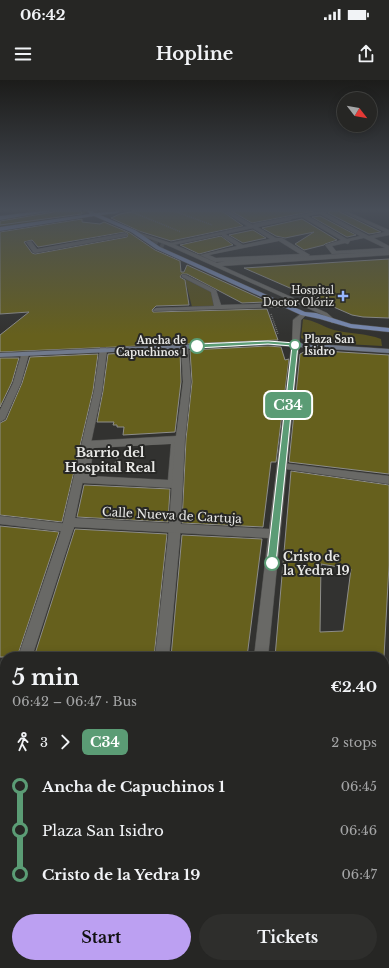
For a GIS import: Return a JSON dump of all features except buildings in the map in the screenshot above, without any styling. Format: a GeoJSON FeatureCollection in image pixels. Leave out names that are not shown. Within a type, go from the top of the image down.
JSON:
{"type":"FeatureCollection","features":[{"type":"Feature","properties":{"kind":"main road"},"geometry":{"type":"LineString","coordinates":[[168,252],[303,314],[321,317]]}},
{"type":"Feature","properties":{"kind":"main road"},"geometry":{"type":"LineString","coordinates":[[183,252],[321,317],[358,328],[389,330]]}},
{"type":"Feature","properties":{"kind":"main road"},"geometry":{"type":"LineString","coordinates":[[380,330],[389,338]]}},
{"type":"Feature","properties":{"kind":"main road"},"geometry":{"type":"LineString","coordinates":[[0,355],[268,343],[389,351]]}},
{"type":"Feature","properties":{"kind":"street"},"geometry":{"type":"LineString","coordinates":[[186,252],[325,314],[332,321]]}},
{"type":"Feature","properties":{"kind":"street"},"geometry":{"type":"LineString","coordinates":[[215,252],[203,255],[215,260],[307,255],[303,252]]}},
{"type":"Feature","properties":{"kind":"street"},"geometry":{"type":"LineString","coordinates":[[333,252],[334,254],[348,252]]}},
{"type":"Feature","properties":{"kind":"street"},"geometry":{"type":"LineString","coordinates":[[217,265],[225,262],[389,253]]}},
{"type":"Feature","properties":{"kind":"street"},"geometry":{"type":"LineString","coordinates":[[184,276],[214,291],[218,308]]}},
{"type":"Feature","properties":{"kind":"street"},"geometry":{"type":"LineString","coordinates":[[156,310],[285,305]]}},
{"type":"Feature","properties":{"kind":"street"},"geometry":{"type":"LineString","coordinates":[[262,652],[297,320],[303,314]]}},
{"type":"Feature","properties":{"kind":"street"},"geometry":{"type":"LineString","coordinates":[[163,652],[175,529],[180,438],[187,382],[184,347]]}},
{"type":"Feature","properties":{"kind":"street"},"geometry":{"type":"LineString","coordinates":[[27,652],[68,525],[98,392],[103,350]]}},
{"type":"Feature","properties":{"kind":"street"},"geometry":{"type":"LineString","coordinates":[[0,419],[17,383],[25,354]]}},
{"type":"Feature","properties":{"kind":"street"},"geometry":{"type":"LineString","coordinates":[[87,444],[180,438]]}},
{"type":"Feature","properties":{"kind":"street"},"geometry":{"type":"LineString","coordinates":[[176,441],[173,484],[83,479],[90,446],[121,444],[176,441]]}},
{"type":"Feature","properties":{"kind":"street"},"geometry":{"type":"LineString","coordinates":[[282,466],[389,480]]}},
{"type":"Feature","properties":{"kind":"street","name":"Calle Nueva de Cartuja"},"geometry":{"type":"LineString","coordinates":[[0,520],[68,525],[275,534]]}},
{"type":"Feature","properties":{"kind":"path"},"geometry":{"type":"LineString","coordinates":[[268,306],[278,336]]}},
{"type":"Feature","properties":{"kind":"path"},"geometry":{"type":"LineString","coordinates":[[114,472],[121,444]]}},
{"type":"Feature","properties":{"kind":"shaded area"},"geometry":{"type":"Polygon","coordinates":[[[185,279],[212,292],[215,306],[192,307],[185,279]]]}},
{"type":"Feature","properties":{"kind":"shaded area"},"geometry":{"type":"Polygon","coordinates":[[[303,319],[334,330],[381,339],[382,346],[308,342],[301,338],[303,319]]]}},
{"type":"Feature","properties":{"kind":"bus line","name":"C34"},"geometry":{"type":"LineString","coordinates":[[197,346],[268,343],[295,345],[272,563]]}},
{"type":"Feature","properties":{"kind":"place","name":"Hospital Doctor Olóriz"},"geometry":{"type":"Point","coordinates":[343,296]}},
{"type":"Feature","properties":{"kind":"place","name":"Plaza San Isidro"},"geometry":{"type":"Point","coordinates":[295,345]}},
{"type":"Feature","properties":{"kind":"place","name":"Ancha de Capuchinos 1"},"geometry":{"type":"Point","coordinates":[197,346]}},
{"type":"Feature","properties":{"kind":"place","name":"Cristo de la Yedra 19"},"geometry":{"type":"Point","coordinates":[272,563]}},
{"type":"Feature","properties":{"kind":"district","name":"Barrio del Hospital Real"},"geometry":{"type":"Point","coordinates":[110,460]}}]}
